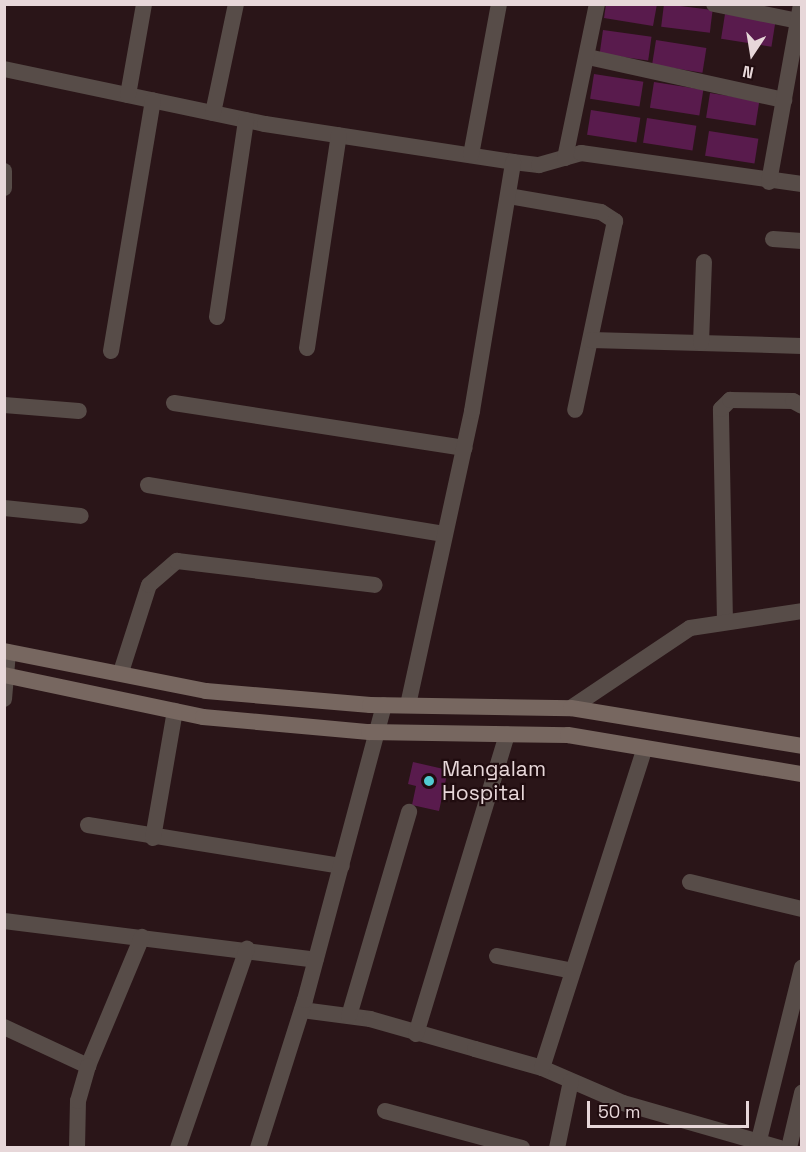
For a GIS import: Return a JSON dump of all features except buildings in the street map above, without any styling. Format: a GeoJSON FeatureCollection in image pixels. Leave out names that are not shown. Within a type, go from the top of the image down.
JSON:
{"type":"FeatureCollection","features":[{"type":"Feature","properties":{"kind":"main road"},"geometry":{"type":"LineString","coordinates":[[6,651],[64,666],[121,672],[206,691],[384,705],[571,708],[801,746]]}},
{"type":"Feature","properties":{"kind":"main road"},"geometry":{"type":"LineString","coordinates":[[6,676],[175,711],[380,732],[568,735],[801,774]]}},
{"type":"Feature","properties":{"kind":"street"},"geometry":{"type":"LineString","coordinates":[[128,95],[144,4]]}},
{"type":"Feature","properties":{"kind":"street"},"geometry":{"type":"LineString","coordinates":[[213,113],[236,4]]}},
{"type":"Feature","properties":{"kind":"street"},"geometry":{"type":"LineString","coordinates":[[471,155],[499,4]]}},
{"type":"Feature","properties":{"kind":"street"},"geometry":{"type":"LineString","coordinates":[[565,158],[588,57],[597,4]]}},
{"type":"Feature","properties":{"kind":"street"},"geometry":{"type":"LineString","coordinates":[[714,4],[798,21]]}},
{"type":"Feature","properties":{"kind":"street"},"geometry":{"type":"LineString","coordinates":[[769,182],[801,4]]}},
{"type":"Feature","properties":{"kind":"street"},"geometry":{"type":"LineString","coordinates":[[588,57],[784,100]]}},
{"type":"Feature","properties":{"kind":"street"},"geometry":{"type":"LineString","coordinates":[[4,69],[246,120],[513,162],[539,165],[581,153],[769,182],[801,184]]}},
{"type":"Feature","properties":{"kind":"street"},"geometry":{"type":"LineString","coordinates":[[111,351],[153,100]]}},
{"type":"Feature","properties":{"kind":"street"},"geometry":{"type":"LineString","coordinates":[[217,317],[246,120]]}},
{"type":"Feature","properties":{"kind":"street"},"geometry":{"type":"LineString","coordinates":[[307,348],[339,135]]}},
{"type":"Feature","properties":{"kind":"street"},"geometry":{"type":"LineString","coordinates":[[408,705],[444,534],[465,448],[513,162]]}},
{"type":"Feature","properties":{"kind":"street"},"geometry":{"type":"LineString","coordinates":[[4,171],[4,188]]}},
{"type":"Feature","properties":{"kind":"street"},"geometry":{"type":"LineString","coordinates":[[508,196],[601,212],[615,221],[575,410]]}},
{"type":"Feature","properties":{"kind":"street"},"geometry":{"type":"LineString","coordinates":[[773,239],[801,241]]}},
{"type":"Feature","properties":{"kind":"street"},"geometry":{"type":"LineString","coordinates":[[700,343],[704,262]]}},
{"type":"Feature","properties":{"kind":"street"},"geometry":{"type":"LineString","coordinates":[[591,340],[801,346]]}},
{"type":"Feature","properties":{"kind":"street"},"geometry":{"type":"LineString","coordinates":[[724,622],[721,409],[730,400],[793,400],[801,406]]}},
{"type":"Feature","properties":{"kind":"street"},"geometry":{"type":"LineString","coordinates":[[174,403],[465,448]]}},
{"type":"Feature","properties":{"kind":"street"},"geometry":{"type":"LineString","coordinates":[[4,405],[79,411]]}},
{"type":"Feature","properties":{"kind":"street"},"geometry":{"type":"LineString","coordinates":[[148,484],[444,534]]}},
{"type":"Feature","properties":{"kind":"street"},"geometry":{"type":"LineString","coordinates":[[4,508],[81,516]]}},
{"type":"Feature","properties":{"kind":"street"},"geometry":{"type":"LineString","coordinates":[[121,672],[149,585],[177,561],[375,585]]}},
{"type":"Feature","properties":{"kind":"street"},"geometry":{"type":"LineString","coordinates":[[571,708],[690,628],[801,611]]}},
{"type":"Feature","properties":{"kind":"street"},"geometry":{"type":"LineString","coordinates":[[4,699],[6,651]]}},
{"type":"Feature","properties":{"kind":"street"},"geometry":{"type":"LineString","coordinates":[[258,1148],[302,1010],[380,732],[384,705]]}},
{"type":"Feature","properties":{"kind":"street"},"geometry":{"type":"LineString","coordinates":[[153,837],[175,711]]}},
{"type":"Feature","properties":{"kind":"street"},"geometry":{"type":"LineString","coordinates":[[416,1034],[507,734]]}},
{"type":"Feature","properties":{"kind":"street"},"geometry":{"type":"LineString","coordinates":[[542,1068],[645,748]]}},
{"type":"Feature","properties":{"kind":"street"},"geometry":{"type":"LineString","coordinates":[[349,1016],[409,812]]}},
{"type":"Feature","properties":{"kind":"street"},"geometry":{"type":"LineString","coordinates":[[88,825],[342,866]]}},
{"type":"Feature","properties":{"kind":"street"},"geometry":{"type":"LineString","coordinates":[[690,882],[801,909]]}},
{"type":"Feature","properties":{"kind":"street"},"geometry":{"type":"LineString","coordinates":[[4,921],[247,949],[316,960]]}},
{"type":"Feature","properties":{"kind":"street"},"geometry":{"type":"LineString","coordinates":[[77,1148],[78,1101],[88,1066],[142,936]]}},
{"type":"Feature","properties":{"kind":"street"},"geometry":{"type":"LineString","coordinates":[[178,1148],[247,949]]}},
{"type":"Feature","properties":{"kind":"street"},"geometry":{"type":"LineString","coordinates":[[497,956],[573,971]]}},
{"type":"Feature","properties":{"kind":"street"},"geometry":{"type":"LineString","coordinates":[[758,1145],[801,968]]}},
{"type":"Feature","properties":{"kind":"street"},"geometry":{"type":"LineString","coordinates":[[302,1010],[349,1016],[542,1068],[622,1103],[758,1145],[780,1148]]}},
{"type":"Feature","properties":{"kind":"street"},"geometry":{"type":"LineString","coordinates":[[4,1027],[88,1066]]}},
{"type":"Feature","properties":{"kind":"street"},"geometry":{"type":"LineString","coordinates":[[557,1148],[572,1081]]}},
{"type":"Feature","properties":{"kind":"street"},"geometry":{"type":"LineString","coordinates":[[789,1148],[801,1094]]}},
{"type":"Feature","properties":{"kind":"street"},"geometry":{"type":"LineString","coordinates":[[385,1111],[522,1148]]}},
{"type":"Feature","properties":{"kind":"place","name":"Mangalam Hospital"},"geometry":{"type":"Point","coordinates":[429,781]}}]}
